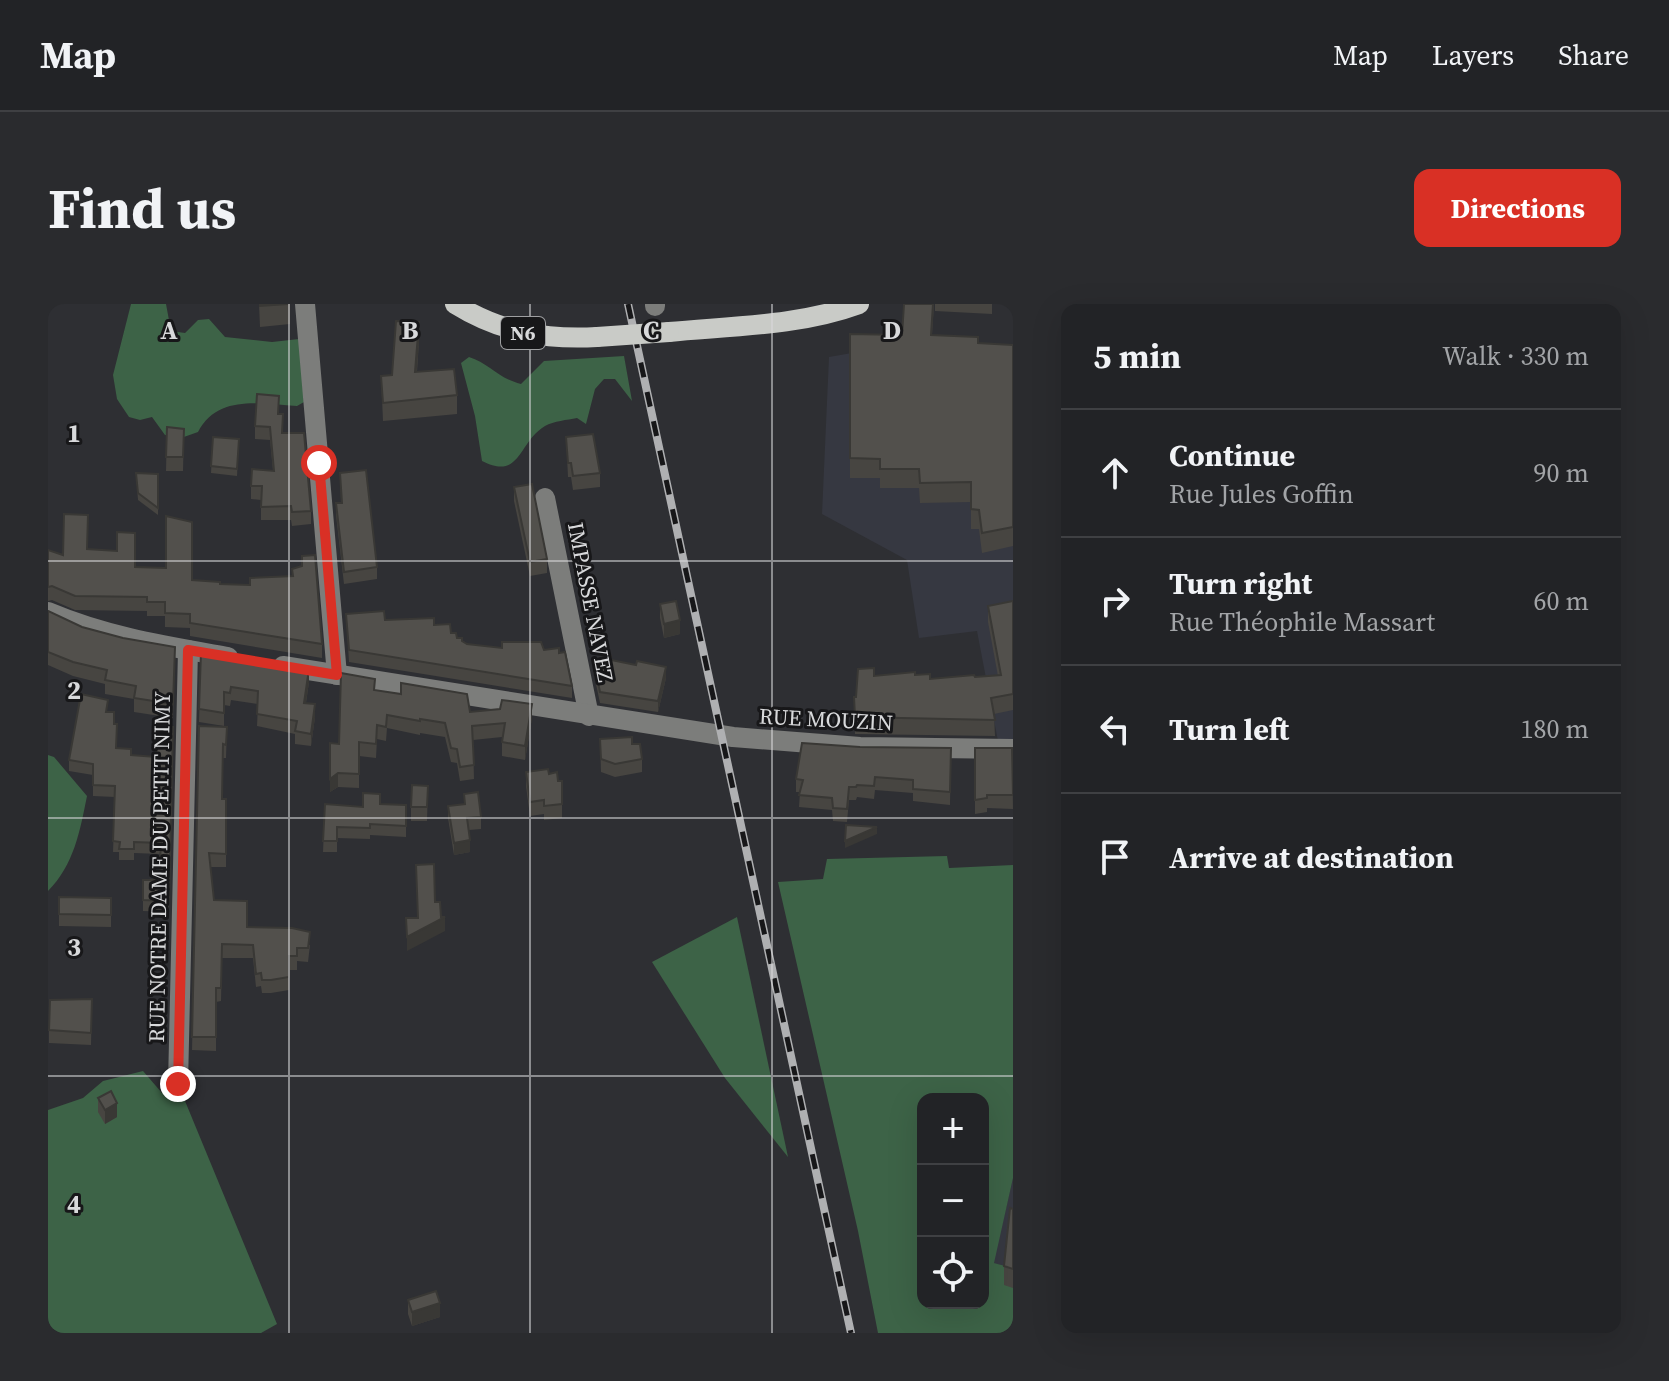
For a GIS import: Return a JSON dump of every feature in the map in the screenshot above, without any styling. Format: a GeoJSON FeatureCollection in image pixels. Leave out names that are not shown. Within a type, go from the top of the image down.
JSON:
{"type":"FeatureCollection","features":[{"type":"Feature","properties":{"kind":"main road","name":"N6"},"geometry":{"type":"LineString","coordinates":[[455,304],[515,331],[565,339],[798,319],[829,314],[859,304]]}},
{"type":"Feature","properties":{"kind":"street"},"geometry":{"type":"LineString","coordinates":[[305,304],[337,675]]}},
{"type":"Feature","properties":{"kind":"street","name":"IMPASSE NAVEZ"},"geometry":{"type":"LineString","coordinates":[[545,498],[589,716]]}},
{"type":"Feature","properties":{"kind":"street","name":"RUE MOUZIN"},"geometry":{"type":"LineString","coordinates":[[48,612],[112,636],[188,650],[733,737],[860,747],[1013,749]]}},
{"type":"Feature","properties":{"kind":"street","name":"RUE NOTRE DAME DU PETIT NIMY"},"geometry":{"type":"LineString","coordinates":[[178,1084],[188,650]]}},
{"type":"Feature","properties":{"kind":"shaded area"},"geometry":{"type":"Polygon","coordinates":[[[852,353],[1013,365],[1013,739],[998,741],[977,631],[919,638],[907,560],[822,514],[829,357],[852,353]]]}},
{"type":"Feature","properties":{"kind":"shaded area"},"geometry":{"type":"Polygon","coordinates":[[[1013,1178],[1013,1268],[993,1263],[1013,1178]]]}},
{"type":"Feature","properties":{"kind":"green space"},"geometry":{"type":"Polygon","coordinates":[[[131,304],[166,304],[171,331],[185,333],[198,320],[209,319],[225,337],[272,342],[299,339],[304,402],[297,406],[255,403],[229,407],[207,420],[198,432],[181,438],[165,435],[152,417],[140,420],[129,417],[117,399],[113,375],[131,304]]]}},
{"type":"Feature","properties":{"kind":"green space"},"geometry":{"type":"Polygon","coordinates":[[[624,356],[632,401],[615,379],[604,379],[595,389],[586,424],[577,418],[545,426],[512,463],[504,466],[482,461],[475,416],[461,363],[469,357],[521,384],[544,361],[624,356]]]}},
{"type":"Feature","properties":{"kind":"green space"},"geometry":{"type":"Polygon","coordinates":[[[48,755],[54,757],[87,796],[70,859],[48,891],[48,755]]]}},
{"type":"Feature","properties":{"kind":"green space"},"geometry":{"type":"Polygon","coordinates":[[[947,856],[949,868],[1013,865],[1013,1178],[994,1263],[1005,1266],[1005,1272],[1013,1282],[1013,1333],[878,1333],[858,1231],[778,882],[823,879],[827,859],[947,856]]]}},
{"type":"Feature","properties":{"kind":"green space"},"geometry":{"type":"Polygon","coordinates":[[[737,917],[788,1157],[725,1078],[652,962],[737,917]]]}},
{"type":"Feature","properties":{"kind":"green space"},"geometry":{"type":"Polygon","coordinates":[[[143,1071],[162,1093],[178,1084],[277,1324],[261,1333],[48,1333],[48,1110],[83,1098],[103,1081],[143,1071]]]}},
{"type":"Feature","properties":{"kind":"building"},"geometry":{"type":"Polygon","coordinates":[[[904,304],[933,304],[931,335],[978,337],[978,343],[1013,345],[1013,527],[982,533],[979,510],[971,509],[971,482],[920,483],[919,469],[880,469],[880,459],[850,458],[850,334],[902,335],[904,304]]]}},
{"type":"Feature","properties":{"kind":"building"},"geometry":{"type":"Polygon","coordinates":[[[396,321],[419,322],[415,372],[454,369],[457,395],[383,403],[381,376],[392,375],[396,321]]]}},
{"type":"Feature","properties":{"kind":"building"},"geometry":{"type":"Polygon","coordinates":[[[257,394],[279,396],[278,414],[283,414],[282,433],[304,433],[311,511],[292,512],[291,506],[261,507],[262,486],[251,486],[252,469],[274,471],[270,427],[255,426],[257,394]]]}},
{"type":"Feature","properties":{"kind":"building"},"geometry":{"type":"Polygon","coordinates":[[[167,427],[184,429],[183,457],[166,457],[167,427]]]}},
{"type":"Feature","properties":{"kind":"building"},"geometry":{"type":"Polygon","coordinates":[[[593,434],[600,473],[573,476],[571,463],[568,463],[566,437],[593,434]]]}},
{"type":"Feature","properties":{"kind":"building"},"geometry":{"type":"Polygon","coordinates":[[[213,437],[239,439],[237,469],[211,466],[213,437]]]}},
{"type":"Feature","properties":{"kind":"building"},"geometry":{"type":"Polygon","coordinates":[[[366,470],[377,567],[344,572],[336,503],[342,503],[340,473],[366,470]]]}},
{"type":"Feature","properties":{"kind":"building"},"geometry":{"type":"Polygon","coordinates":[[[136,473],[158,474],[158,508],[138,493],[136,473]]]}},
{"type":"Feature","properties":{"kind":"building"},"geometry":{"type":"Polygon","coordinates":[[[532,484],[547,559],[530,562],[514,487],[532,484]]]}},
{"type":"Feature","properties":{"kind":"building"},"geometry":{"type":"Polygon","coordinates":[[[64,514],[88,515],[87,549],[117,551],[117,532],[135,533],[135,567],[166,568],[166,516],[192,522],[192,580],[250,585],[250,578],[293,576],[292,569],[302,566],[302,556],[315,555],[322,644],[190,623],[190,614],[165,613],[165,602],[147,602],[147,597],[75,596],[48,587],[48,550],[63,555],[64,514]]]}},
{"type":"Feature","properties":{"kind":"building"},"geometry":{"type":"Polygon","coordinates":[[[676,601],[680,620],[664,624],[660,604],[676,601]]]}},
{"type":"Feature","properties":{"kind":"building"},"geometry":{"type":"Polygon","coordinates":[[[1013,601],[1013,694],[991,698],[995,720],[855,717],[858,669],[874,668],[874,676],[915,672],[915,675],[930,674],[930,679],[1001,675],[988,606],[1013,601]]]}},
{"type":"Feature","properties":{"kind":"building"},"geometry":{"type":"Polygon","coordinates":[[[48,611],[82,627],[175,647],[173,704],[134,698],[136,686],[105,680],[107,670],[48,652],[48,611]]]}},
{"type":"Feature","properties":{"kind":"building"},"geometry":{"type":"Polygon","coordinates":[[[384,611],[385,620],[434,618],[434,625],[450,624],[451,633],[456,633],[457,638],[462,638],[467,644],[502,648],[502,642],[541,642],[544,650],[559,648],[559,653],[565,652],[572,686],[349,650],[346,614],[384,611]]]}},
{"type":"Feature","properties":{"kind":"building"},"geometry":{"type":"Polygon","coordinates":[[[201,652],[309,669],[304,703],[315,704],[311,734],[295,731],[297,721],[257,714],[258,691],[231,687],[230,693],[224,692],[224,713],[199,709],[201,652]]]}},
{"type":"Feature","properties":{"kind":"building"},"geometry":{"type":"Polygon","coordinates":[[[611,656],[611,660],[636,665],[637,661],[666,667],[658,701],[600,692],[593,659],[611,656]]]}},
{"type":"Feature","properties":{"kind":"building"},"geometry":{"type":"Polygon","coordinates":[[[341,673],[375,679],[374,690],[401,694],[401,683],[467,694],[470,712],[500,709],[502,700],[532,704],[525,746],[502,742],[505,723],[472,726],[474,765],[460,767],[457,749],[451,748],[445,723],[387,715],[386,727],[377,725],[376,744],[359,742],[359,774],[338,773],[330,779],[330,743],[339,744],[341,673]]]}},
{"type":"Feature","properties":{"kind":"building"},"geometry":{"type":"Polygon","coordinates":[[[81,694],[108,700],[106,712],[114,712],[114,724],[117,724],[116,748],[131,749],[131,755],[156,757],[157,726],[173,727],[169,901],[143,900],[143,880],[159,880],[161,843],[134,842],[134,849],[119,849],[120,842],[113,841],[115,786],[93,785],[93,764],[69,760],[81,694]]]}},
{"type":"Feature","properties":{"kind":"building"},"geometry":{"type":"Polygon","coordinates":[[[199,726],[227,727],[226,745],[223,744],[222,799],[226,799],[226,854],[209,853],[214,900],[247,901],[247,927],[292,928],[310,932],[308,948],[297,948],[297,956],[289,956],[289,977],[271,980],[262,980],[261,973],[256,974],[253,945],[222,944],[221,988],[216,988],[216,1037],[192,1037],[199,726]]]}},
{"type":"Feature","properties":{"kind":"building"},"geometry":{"type":"Polygon","coordinates":[[[632,737],[632,744],[640,744],[642,759],[615,764],[601,759],[600,739],[632,737]]]}},
{"type":"Feature","properties":{"kind":"building"},"geometry":{"type":"Polygon","coordinates":[[[802,743],[951,748],[950,792],[913,789],[913,780],[875,777],[874,786],[849,787],[847,809],[833,808],[832,798],[799,795],[803,780],[796,779],[802,743]]]}},
{"type":"Feature","properties":{"kind":"building"},"geometry":{"type":"Polygon","coordinates":[[[975,748],[1012,748],[1013,795],[987,795],[987,798],[975,800],[975,748]]]}},
{"type":"Feature","properties":{"kind":"building"},"geometry":{"type":"Polygon","coordinates":[[[548,769],[549,774],[557,772],[558,781],[562,781],[562,804],[544,806],[544,800],[530,802],[526,772],[548,769]]]}},
{"type":"Feature","properties":{"kind":"building"},"geometry":{"type":"Polygon","coordinates":[[[412,785],[428,786],[427,807],[411,807],[412,785]]]}},
{"type":"Feature","properties":{"kind":"building"},"geometry":{"type":"Polygon","coordinates":[[[478,792],[481,817],[467,818],[470,840],[454,843],[448,806],[465,804],[464,794],[478,792]]]}},
{"type":"Feature","properties":{"kind":"building"},"geometry":{"type":"Polygon","coordinates":[[[363,793],[380,794],[380,804],[406,805],[406,826],[370,824],[370,828],[337,827],[337,841],[323,841],[325,804],[363,807],[363,793]]]}},
{"type":"Feature","properties":{"kind":"building"},"geometry":{"type":"Polygon","coordinates":[[[846,825],[877,827],[845,841],[846,825]]]}},
{"type":"Feature","properties":{"kind":"building"},"geometry":{"type":"Polygon","coordinates":[[[434,864],[435,902],[440,902],[441,917],[445,917],[407,937],[406,918],[418,918],[416,865],[434,864]]]}},
{"type":"Feature","properties":{"kind":"building"},"geometry":{"type":"Polygon","coordinates":[[[59,897],[111,898],[111,915],[59,914],[59,897]]]}},
{"type":"Feature","properties":{"kind":"building"},"geometry":{"type":"Polygon","coordinates":[[[92,999],[91,1033],[49,1030],[50,1000],[92,999]]]}},
{"type":"Feature","properties":{"kind":"building"},"geometry":{"type":"Polygon","coordinates":[[[111,1091],[117,1103],[105,1110],[98,1098],[111,1091]]]}},
{"type":"Feature","properties":{"kind":"building"},"geometry":{"type":"Polygon","coordinates":[[[1010,1208],[1013,1209],[1013,1269],[1004,1266],[1010,1208]]]}},
{"type":"Feature","properties":{"kind":"building"},"geometry":{"type":"Polygon","coordinates":[[[436,1291],[440,1303],[412,1312],[408,1300],[436,1291]]]}},
{"type":"Feature","properties":{"kind":"railway"},"geometry":{"type":"LineString","coordinates":[[628,304],[851,1333]]}},
{"type":"Feature","properties":{"kind":"route"},"geometry":{"type":"LineString","coordinates":[[178,1084],[188,650],[337,675],[319,463]]}}]}
